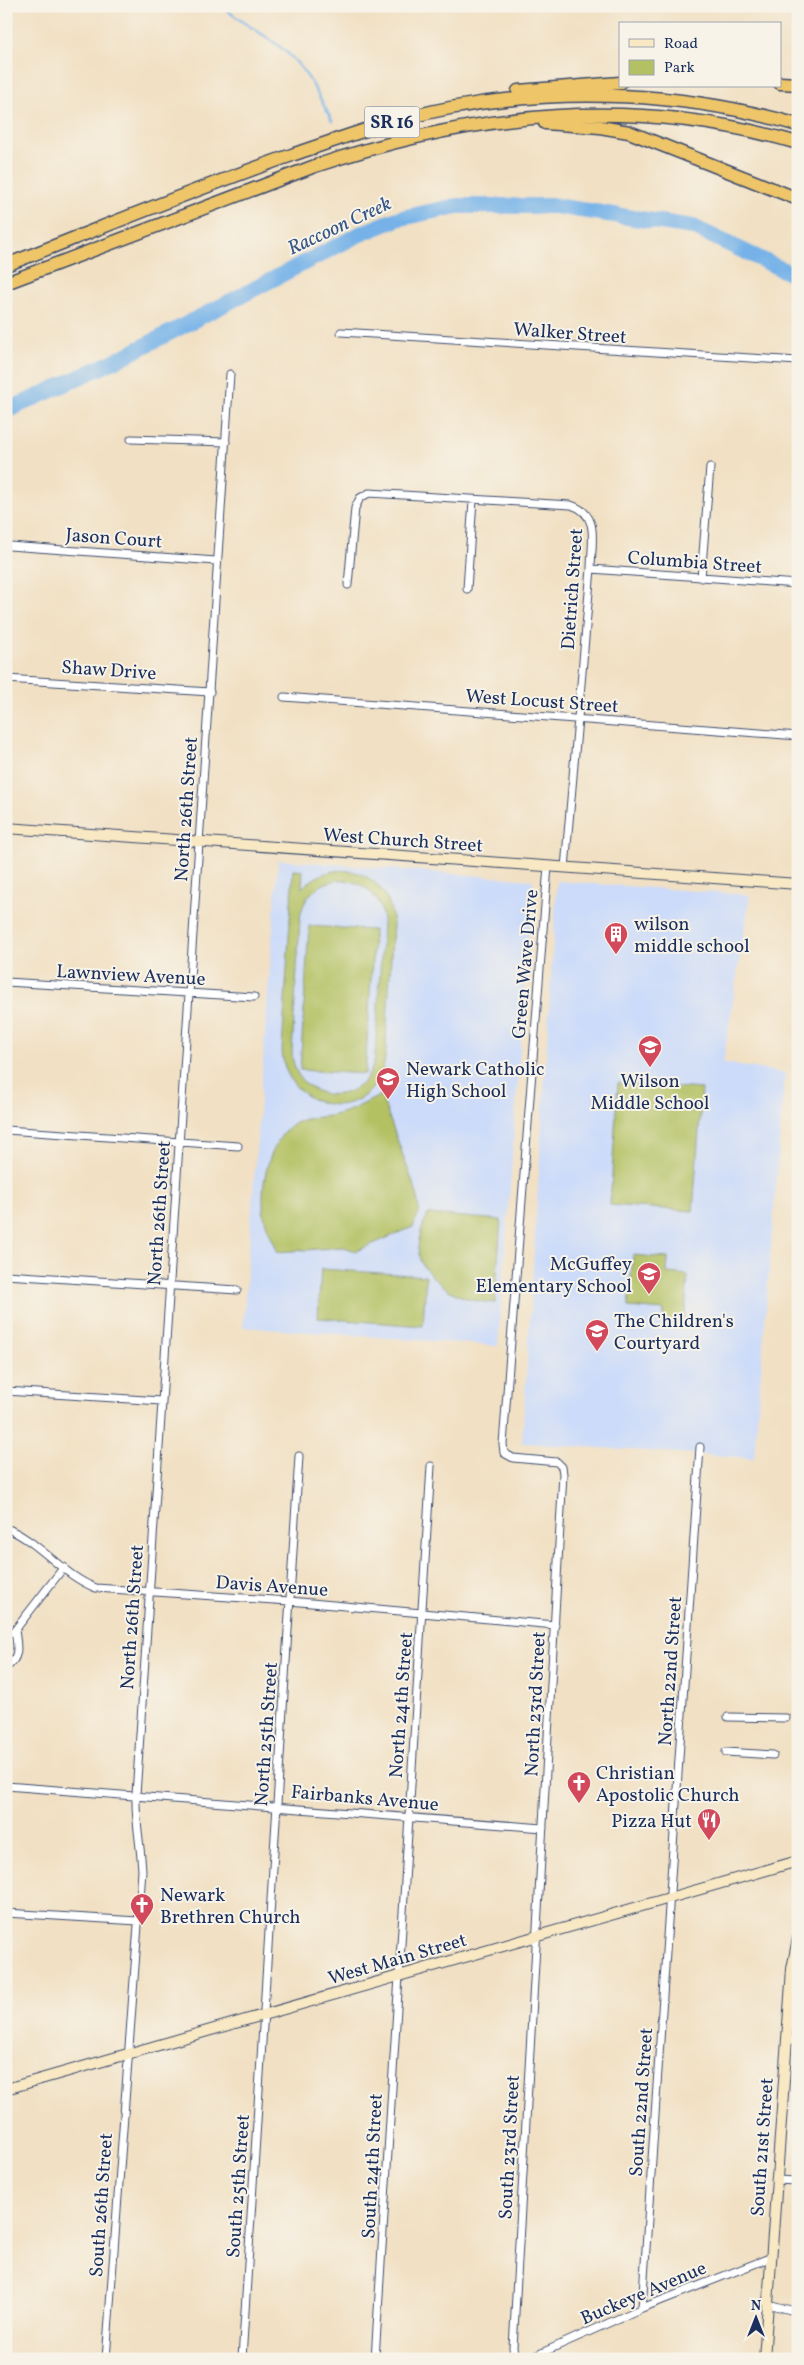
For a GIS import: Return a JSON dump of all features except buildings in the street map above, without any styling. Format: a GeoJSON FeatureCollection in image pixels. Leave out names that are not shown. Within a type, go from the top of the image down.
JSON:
{"type":"FeatureCollection","features":[{"type":"Feature","properties":{"kind":"highway"},"geometry":{"type":"LineString","coordinates":[[414,116],[438,103],[482,95],[539,88],[619,83]]}},
{"type":"Feature","properties":{"kind":"highway"},"geometry":{"type":"LineString","coordinates":[[782,83],[798,84]]}},
{"type":"Feature","properties":{"kind":"highway","name":"SR 16"},"geometry":{"type":"LineString","coordinates":[[6,265],[262,166],[362,130],[450,108],[530,97],[628,96],[705,104],[798,125]]}},
{"type":"Feature","properties":{"kind":"highway","name":"SR 16"},"geometry":{"type":"LineString","coordinates":[[6,283],[240,193],[358,151],[459,126],[515,118],[577,114],[654,117],[703,122],[798,143]]}},
{"type":"Feature","properties":{"kind":"highway"},"geometry":{"type":"LineString","coordinates":[[515,118],[537,123],[600,127],[629,132],[798,199]]}},
{"type":"Feature","properties":{"kind":"main road","name":"West Church Street"},"geometry":{"type":"LineString","coordinates":[[6,828],[798,884]]}},
{"type":"Feature","properties":{"kind":"main road","name":"West Main Street"},"geometry":{"type":"LineString","coordinates":[[6,2089],[798,1861]]}},
{"type":"Feature","properties":{"kind":"main road","name":"South 21st Street"},"geometry":{"type":"LineString","coordinates":[[764,2359],[786,2040],[792,1969],[798,1938]]}},
{"type":"Feature","properties":{"kind":"street","name":"Walker Street"},"geometry":{"type":"LineString","coordinates":[[341,332],[798,361]]}},
{"type":"Feature","properties":{"kind":"street","name":"North 26th Street"},"geometry":{"type":"LineString","coordinates":[[127,2054],[142,1871],[141,1846],[135,1814],[136,1795],[210,692],[216,561],[230,374]]}},
{"type":"Feature","properties":{"kind":"street"},"geometry":{"type":"LineString","coordinates":[[131,439],[226,442]]}},
{"type":"Feature","properties":{"kind":"street"},"geometry":{"type":"LineString","coordinates":[[702,578],[710,467]]}},
{"type":"Feature","properties":{"kind":"street","name":"Dietrich Street"},"geometry":{"type":"LineString","coordinates":[[348,585],[355,508],[362,496],[376,493],[560,504],[581,509],[591,519],[591,569],[565,868]]}},
{"type":"Feature","properties":{"kind":"street"},"geometry":{"type":"LineString","coordinates":[[467,589],[473,500]]}},
{"type":"Feature","properties":{"kind":"street","name":"Jason Court"},"geometry":{"type":"LineString","coordinates":[[9,546],[216,561]]}},
{"type":"Feature","properties":{"kind":"street","name":"Columbia Street"},"geometry":{"type":"LineString","coordinates":[[591,569],[798,584]]}},
{"type":"Feature","properties":{"kind":"street","name":"Shaw Drive"},"geometry":{"type":"LineString","coordinates":[[6,678],[210,692]]}},
{"type":"Feature","properties":{"kind":"street","name":"West Locust Street"},"geometry":{"type":"LineString","coordinates":[[284,697],[798,736]]}},
{"type":"Feature","properties":{"kind":"street","name":"Green Wave Drive"},"geometry":{"type":"LineString","coordinates":[[548,866],[503,1444],[504,1452],[513,1458],[557,1462],[562,1467],[563,1474]]}},
{"type":"Feature","properties":{"kind":"street","name":"Lawnview Avenue"},"geometry":{"type":"LineString","coordinates":[[6,982],[254,997]]}},
{"type":"Feature","properties":{"kind":"street"},"geometry":{"type":"LineString","coordinates":[[6,1130],[238,1146]]}},
{"type":"Feature","properties":{"kind":"street"},"geometry":{"type":"LineString","coordinates":[[6,1276],[238,1290]]}},
{"type":"Feature","properties":{"kind":"street"},"geometry":{"type":"LineString","coordinates":[[6,1390],[162,1401]]}},
{"type":"Feature","properties":{"kind":"street","name":"North 22nd Street"},"geometry":{"type":"LineString","coordinates":[[669,1898],[700,1447]]}},
{"type":"Feature","properties":{"kind":"street","name":"North 25th Street"},"geometry":{"type":"LineString","coordinates":[[263,2015],[299,1456]]}},
{"type":"Feature","properties":{"kind":"street","name":"North 24th Street"},"geometry":{"type":"LineString","coordinates":[[399,1976],[431,1466]]}},
{"type":"Feature","properties":{"kind":"street","name":"North 23rd Street"},"geometry":{"type":"LineString","coordinates":[[536,1936],[563,1474]]}},
{"type":"Feature","properties":{"kind":"street","name":"Davis Avenue"},"geometry":{"type":"LineString","coordinates":[[6,1528],[25,1538],[84,1583],[96,1588],[289,1601],[555,1625]]}},
{"type":"Feature","properties":{"kind":"street"},"geometry":{"type":"LineString","coordinates":[[6,1635],[15,1630],[64,1567]]}},
{"type":"Feature","properties":{"kind":"street"},"geometry":{"type":"LineString","coordinates":[[6,1667],[14,1661],[17,1654],[15,1630]]}},
{"type":"Feature","properties":{"kind":"street"},"geometry":{"type":"LineString","coordinates":[[728,1716],[786,1718]]}},
{"type":"Feature","properties":{"kind":"street"},"geometry":{"type":"LineString","coordinates":[[726,1752],[773,1756]]}},
{"type":"Feature","properties":{"kind":"street","name":"Fairbanks Avenue"},"geometry":{"type":"LineString","coordinates":[[6,1786],[542,1828]]}},
{"type":"Feature","properties":{"kind":"street","name":"South 22nd Street"},"geometry":{"type":"LineString","coordinates":[[642,2308],[669,1898]]}},
{"type":"Feature","properties":{"kind":"street"},"geometry":{"type":"LineString","coordinates":[[6,1912],[138,1921]]}},
{"type":"Feature","properties":{"kind":"street","name":"South 23rd Street"},"geometry":{"type":"LineString","coordinates":[[516,2359],[513,2348],[536,1936]]}},
{"type":"Feature","properties":{"kind":"street","name":"South 24th Street"},"geometry":{"type":"LineString","coordinates":[[374,2359],[399,1976]]}},
{"type":"Feature","properties":{"kind":"street","name":"South 25th Street"},"geometry":{"type":"LineString","coordinates":[[242,2359],[263,2015]]}},
{"type":"Feature","properties":{"kind":"street"},"geometry":{"type":"LineString","coordinates":[[786,2040],[798,2041]]}},
{"type":"Feature","properties":{"kind":"street","name":"South 26th Street"},"geometry":{"type":"LineString","coordinates":[[106,2359],[127,2054]]}},
{"type":"Feature","properties":{"kind":"street"},"geometry":{"type":"LineString","coordinates":[[775,2180],[798,2181]]}},
{"type":"Feature","properties":{"kind":"street","name":"Buckeye Avenue"},"geometry":{"type":"LineString","coordinates":[[528,2359],[642,2308],[772,2257]]}},
{"type":"Feature","properties":{"kind":"street"},"geometry":{"type":"LineString","coordinates":[[768,2304],[798,2312]]}},
{"type":"Feature","properties":{"kind":"shaded area","name":"Newark Catholic High School"},"geometry":{"type":"Polygon","coordinates":[[[278,860],[533,880],[498,1346],[243,1327],[278,860]]]}},
{"type":"Feature","properties":{"kind":"shaded area"},"geometry":{"type":"Polygon","coordinates":[[[557,881],[750,895],[723,1063],[785,1073],[754,1458],[522,1443],[557,881]]]}},
{"type":"Feature","properties":{"kind":"green space"},"geometry":{"type":"Polygon","coordinates":[[[293,870],[303,871],[302,888],[316,877],[331,872],[346,871],[360,874],[373,881],[383,892],[390,906],[393,924],[386,1048],[382,1072],[371,1089],[357,1100],[341,1105],[324,1103],[309,1097],[295,1086],[286,1070],[282,1050],[293,870]],[[335,881],[314,890],[305,903],[300,919],[292,1051],[296,1069],[304,1083],[317,1091],[331,1094],[346,1093],[359,1086],[369,1074],[375,1056],[382,915],[377,900],[372,894],[367,889],[353,882],[335,881]]]}},
{"type":"Feature","properties":{"kind":"green space"},"geometry":{"type":"Polygon","coordinates":[[[309,926],[374,930],[365,1074],[300,1070],[309,926]]]}},
{"type":"Feature","properties":{"kind":"green space"},"geometry":{"type":"Polygon","coordinates":[[[618,1083],[702,1089],[693,1211],[610,1205],[618,1083]]]}},
{"type":"Feature","properties":{"kind":"green space"},"geometry":{"type":"Polygon","coordinates":[[[381,1095],[417,1194],[419,1212],[413,1227],[356,1251],[344,1247],[278,1252],[265,1220],[263,1195],[264,1180],[272,1152],[279,1140],[287,1129],[297,1122],[344,1112],[381,1095]]]}},
{"type":"Feature","properties":{"kind":"green space"},"geometry":{"type":"Polygon","coordinates":[[[428,1214],[501,1220],[495,1303],[476,1301],[459,1296],[444,1287],[425,1268],[420,1258],[418,1244],[428,1214]]]}},
{"type":"Feature","properties":{"kind":"green space"},"geometry":{"type":"Polygon","coordinates":[[[633,1255],[668,1258],[667,1273],[688,1275],[684,1326],[663,1324],[664,1310],[628,1307],[633,1255]]]}},
{"type":"Feature","properties":{"kind":"green space"},"geometry":{"type":"Polygon","coordinates":[[[321,1269],[426,1276],[423,1326],[318,1318],[321,1269]]]}},
{"type":"Feature","properties":{"kind":"waterway"},"geometry":{"type":"LineString","coordinates":[[222,6],[270,39],[293,58],[312,84],[332,121]]}},
{"type":"Feature","properties":{"kind":"waterway","name":"Raccoon Creek"},"geometry":{"type":"LineString","coordinates":[[6,411],[123,357],[360,234],[397,219],[457,206],[555,206],[693,227],[798,277]]}},
{"type":"Feature","properties":{"kind":"place","name":"wilson middle school"},"geometry":{"type":"Point","coordinates":[616,955]}},
{"type":"Feature","properties":{"kind":"place","name":"Wilson Middle School"},"geometry":{"type":"Point","coordinates":[650,1068]}},
{"type":"Feature","properties":{"kind":"place","name":"Newark Catholic High School"},"geometry":{"type":"Point","coordinates":[388,1100]}},
{"type":"Feature","properties":{"kind":"place","name":"McGuffey Elementary School"},"geometry":{"type":"Point","coordinates":[649,1295]}},
{"type":"Feature","properties":{"kind":"place","name":"The Children's Courtyard"},"geometry":{"type":"Point","coordinates":[597,1352]}},
{"type":"Feature","properties":{"kind":"place","name":"Christian Apostolic Church"},"geometry":{"type":"Point","coordinates":[579,1804]}},
{"type":"Feature","properties":{"kind":"place","name":"Pizza Hut"},"geometry":{"type":"Point","coordinates":[709,1841]}},
{"type":"Feature","properties":{"kind":"place","name":"Newark Brethren Church"},"geometry":{"type":"Point","coordinates":[142,1926]}}]}
